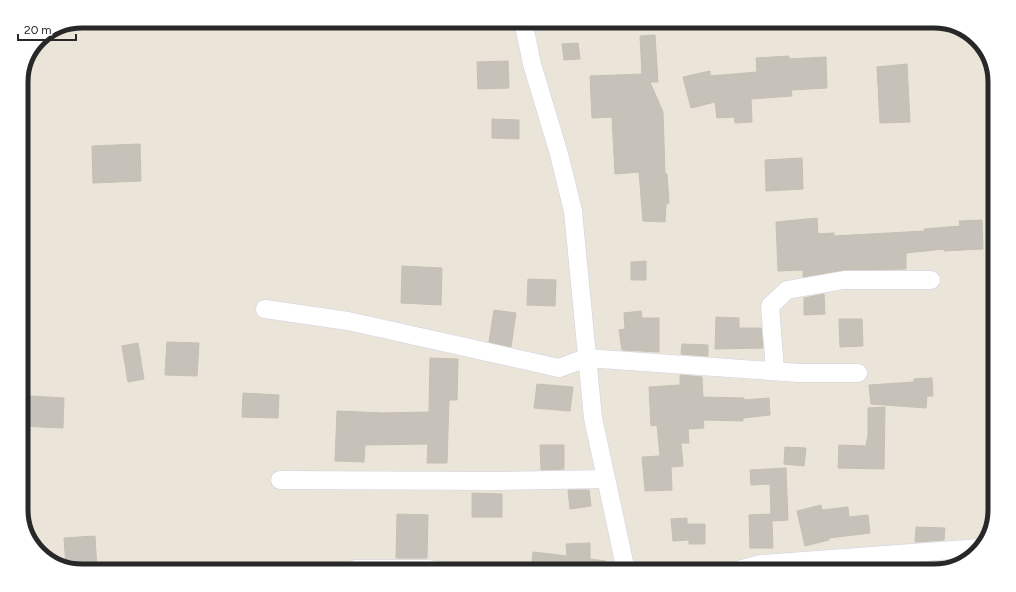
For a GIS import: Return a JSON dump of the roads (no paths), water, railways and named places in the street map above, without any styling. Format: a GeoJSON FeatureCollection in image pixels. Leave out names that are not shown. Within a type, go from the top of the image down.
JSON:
{"type":"FeatureCollection","features":[{"type":"Feature","properties":{"kind":"street"},"geometry":{"type":"LineString","coordinates":[[524,28],[532,64],[559,154],[573,212],[593,418],[624,564]]}},
{"type":"Feature","properties":{"kind":"street"},"geometry":{"type":"LineString","coordinates":[[775,370],[770,306],[787,290],[844,280],[931,280]]}},
{"type":"Feature","properties":{"kind":"street"},"geometry":{"type":"LineString","coordinates":[[265,309],[348,321],[559,368],[586,358],[775,370],[799,373],[858,373]]}},
{"type":"Feature","properties":{"kind":"street"},"geometry":{"type":"LineString","coordinates":[[280,480],[500,481],[606,479]]}},
{"type":"Feature","properties":{"kind":"street"},"geometry":{"type":"LineString","coordinates":[[761,564],[971,549]]}}]}
